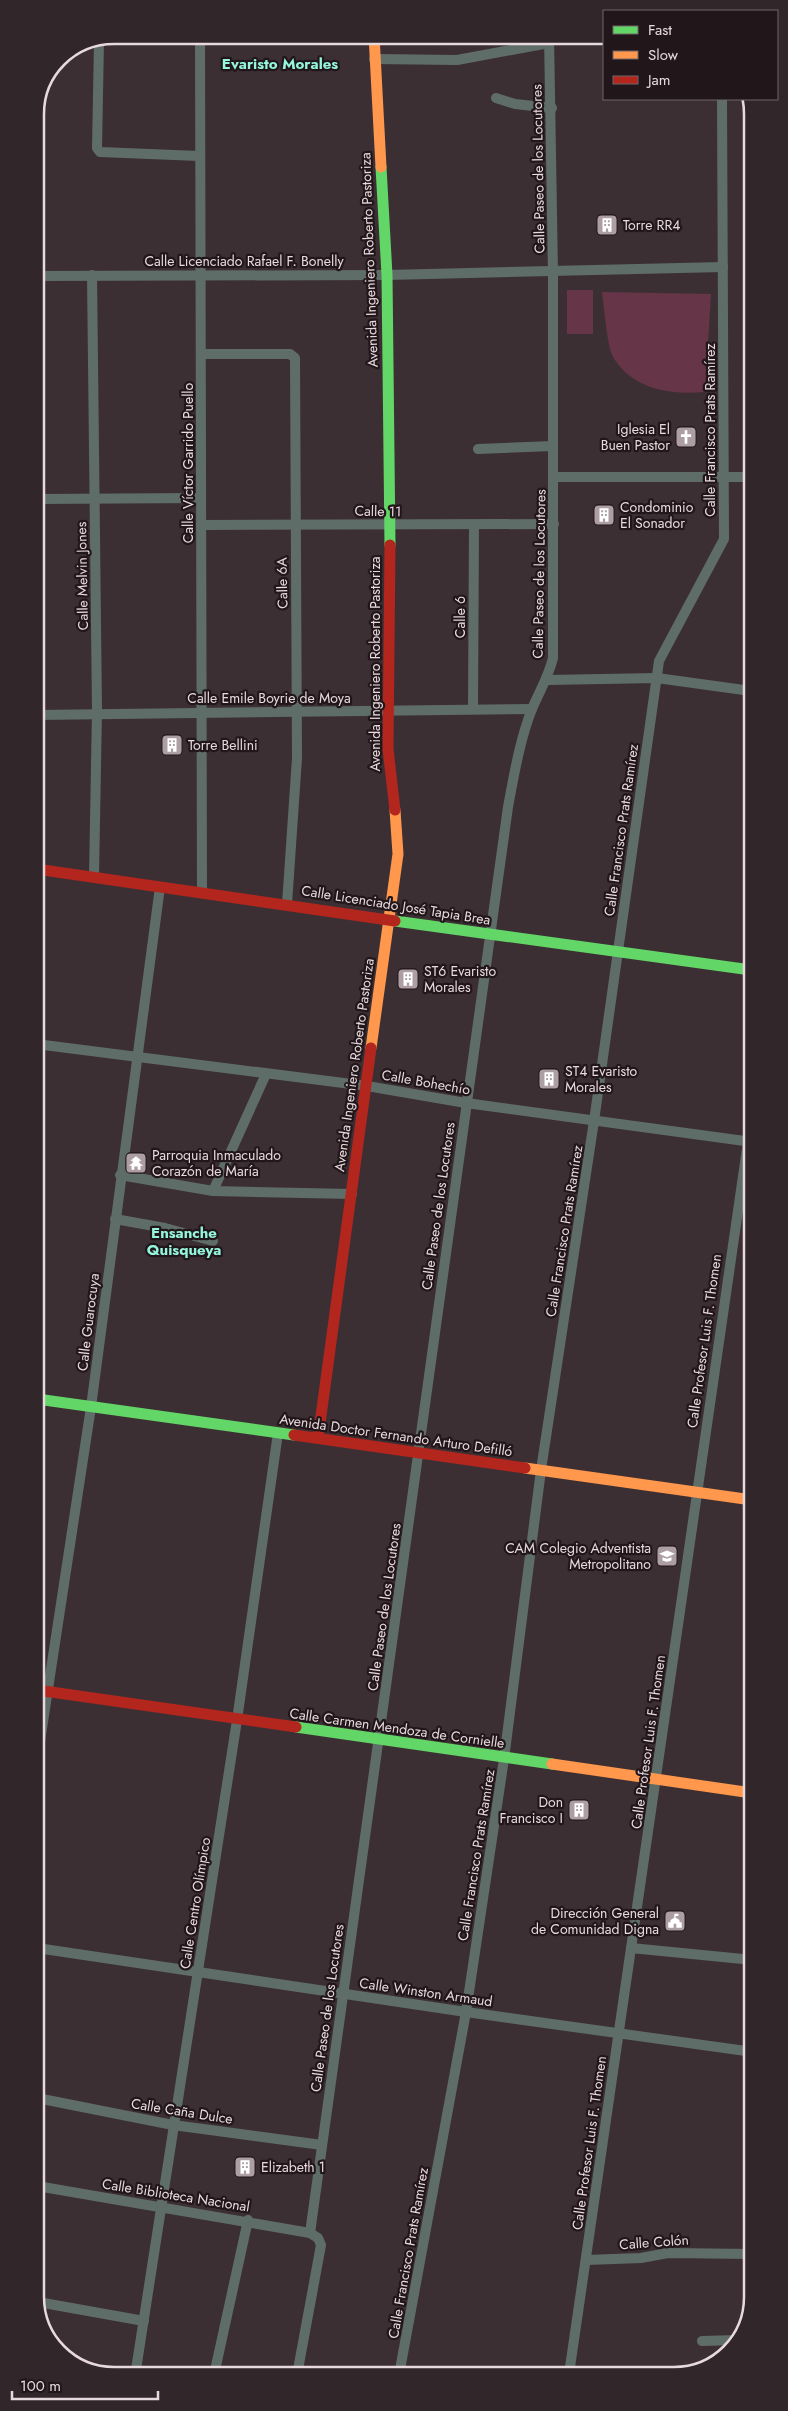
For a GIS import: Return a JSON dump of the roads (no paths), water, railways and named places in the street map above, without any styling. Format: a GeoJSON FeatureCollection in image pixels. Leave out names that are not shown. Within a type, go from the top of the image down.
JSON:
{"type":"FeatureCollection","features":[{"type":"Feature","properties":{"kind":"street","name":"Calle Víctor Garrido Puello"},"geometry":{"type":"LineString","coordinates":[[200,44],[202,892]]}},
{"type":"Feature","properties":{"kind":"street","name":"Avenida Ingeniero Roberto Pastoriza"},"geometry":{"type":"LineString","coordinates":[[318,1438],[368,1086],[398,854],[398,835],[388,749],[390,525],[387,275],[374,44]]}},
{"type":"Feature","properties":{"kind":"street"},"geometry":{"type":"LineString","coordinates":[[374,59],[457,60],[527,44]]}},
{"type":"Feature","properties":{"kind":"street","name":"Calle Paseo de los Locutores"},"geometry":{"type":"LineString","coordinates":[[310,2232],[466,1103],[514,775],[532,709],[547,680],[554,642],[552,108],[549,44]]}},
{"type":"Feature","properties":{"kind":"street"},"geometry":{"type":"LineString","coordinates":[[99,45],[97,148],[100,152],[199,156]]}},
{"type":"Feature","properties":{"kind":"street"},"geometry":{"type":"LineString","coordinates":[[496,98],[515,104],[552,108]]}},
{"type":"Feature","properties":{"kind":"street","name":"Calle Francisco Prats Ramírez"},"geometry":{"type":"LineString","coordinates":[[400,2367],[466,2012],[504,1759],[541,1470],[594,1121],[659,661],[724,538],[722,100]]}},
{"type":"Feature","properties":{"kind":"street","name":"Calle Licenciado Rafael F. Bonelly"},"geometry":{"type":"LineString","coordinates":[[44,276],[553,273],[723,267]]}},
{"type":"Feature","properties":{"kind":"street","name":"Calle Melvin Jones"},"geometry":{"type":"LineString","coordinates":[[92,275],[96,713],[94,877]]}},
{"type":"Feature","properties":{"kind":"street","name":"Calle 6A"},"geometry":{"type":"LineString","coordinates":[[201,354],[290,354],[294,356],[298,712],[296,786],[287,904]]}},
{"type":"Feature","properties":{"kind":"street"},"geometry":{"type":"LineString","coordinates":[[478,449],[554,446]]}},
{"type":"Feature","properties":{"kind":"street"},"geometry":{"type":"LineString","coordinates":[[554,477],[744,477]]}},
{"type":"Feature","properties":{"kind":"street"},"geometry":{"type":"LineString","coordinates":[[44,499],[201,498]]}},
{"type":"Feature","properties":{"kind":"street","name":"Calle 11"},"geometry":{"type":"LineString","coordinates":[[201,525],[474,526],[554,524]]}},
{"type":"Feature","properties":{"kind":"street","name":"Calle 6"},"geometry":{"type":"LineString","coordinates":[[474,526],[474,709]]}},
{"type":"Feature","properties":{"kind":"street"},"geometry":{"type":"LineString","coordinates":[[547,680],[657,678],[744,690]]}},
{"type":"Feature","properties":{"kind":"street","name":"Calle Emile Boyrie de Moya"},"geometry":{"type":"LineString","coordinates":[[44,715],[532,709]]}},
{"type":"Feature","properties":{"kind":"street","name":"Calle Licenciado José Tapia Brea"},"geometry":{"type":"LineString","coordinates":[[44,870],[389,918],[491,936],[744,969]]}},
{"type":"Feature","properties":{"kind":"street","name":"Calle Guarocuya"},"geometry":{"type":"LineString","coordinates":[[44,1679],[91,1407],[114,1219],[160,887]]}},
{"type":"Feature","properties":{"kind":"street","name":"Calle Bohechío"},"geometry":{"type":"LineString","coordinates":[[44,1045],[137,1055],[266,1074],[368,1086],[466,1103],[744,1141]]}},
{"type":"Feature","properties":{"kind":"street"},"geometry":{"type":"LineString","coordinates":[[213,1192],[266,1074]]}},
{"type":"Feature","properties":{"kind":"street"},"geometry":{"type":"LineString","coordinates":[[120,1175],[213,1192],[352,1194]]}},
{"type":"Feature","properties":{"kind":"street","name":"Calle Profesor Luis F. Thomen"},"geometry":{"type":"LineString","coordinates":[[570,2367],[657,1780],[696,1492],[744,1181]]}},
{"type":"Feature","properties":{"kind":"street"},"geometry":{"type":"LineString","coordinates":[[114,1219],[165,1228],[213,1241]]}},
{"type":"Feature","properties":{"kind":"street","name":"Avenida Doctor Fernando Arturo Defilló"},"geometry":{"type":"LineString","coordinates":[[44,1399],[744,1499]]}},
{"type":"Feature","properties":{"kind":"street","name":"Calle Centro Olímpico"},"geometry":{"type":"LineString","coordinates":[[136,2367],[238,1720],[278,1433]]}},
{"type":"Feature","properties":{"kind":"street","name":"Calle Carmen Mendoza de Cornielle"},"geometry":{"type":"LineString","coordinates":[[44,1691],[379,1739],[504,1759],[744,1792]]}},
{"type":"Feature","properties":{"kind":"street"},"geometry":{"type":"LineString","coordinates":[[632,1948],[744,1959]]}},
{"type":"Feature","properties":{"kind":"street","name":"Calle Winston Armaud"},"geometry":{"type":"LineString","coordinates":[[44,1949],[466,2012],[744,2051]]}},
{"type":"Feature","properties":{"kind":"street","name":"Calle Caña Dulce"},"geometry":{"type":"LineString","coordinates":[[44,2099],[173,2125],[322,2145]]}},
{"type":"Feature","properties":{"kind":"street","name":"Calle Biblioteca Nacional"},"geometry":{"type":"LineString","coordinates":[[44,2187],[310,2232]]}},
{"type":"Feature","properties":{"kind":"street"},"geometry":{"type":"LineString","coordinates":[[216,2367],[248,2220]]}},
{"type":"Feature","properties":{"kind":"street"},"geometry":{"type":"LineString","coordinates":[[299,2367],[321,2245],[318,2238],[310,2232]]}},
{"type":"Feature","properties":{"kind":"street","name":"Calle Colón"},"geometry":{"type":"LineString","coordinates":[[586,2260],[641,2258],[663,2253],[744,2254]]}},
{"type":"Feature","properties":{"kind":"street"},"geometry":{"type":"LineString","coordinates":[[44,2303],[144,2321]]}},
{"type":"Feature","properties":{"kind":"street"},"geometry":{"type":"LineString","coordinates":[[702,2341],[730,2340]]}},
{"type":"Feature","properties":{"kind":"place","name":"Torre RR4"},"geometry":{"type":"Point","coordinates":[607,225]}},
{"type":"Feature","properties":{"kind":"place","name":"Iglesia El Buen Pastor"},"geometry":{"type":"Point","coordinates":[686,437]}},
{"type":"Feature","properties":{"kind":"place","name":"Condominio El Sonador"},"geometry":{"type":"Point","coordinates":[604,515]}},
{"type":"Feature","properties":{"kind":"place","name":"Torre Bellini"},"geometry":{"type":"Point","coordinates":[172,745]}},
{"type":"Feature","properties":{"kind":"place","name":"ST6 Evaristo Morales"},"geometry":{"type":"Point","coordinates":[408,979]}},
{"type":"Feature","properties":{"kind":"place","name":"ST4 Evaristo Morales"},"geometry":{"type":"Point","coordinates":[549,1079]}},
{"type":"Feature","properties":{"kind":"place","name":"Parroquia Inmaculado Corazón de María"},"geometry":{"type":"Point","coordinates":[136,1163]}},
{"type":"Feature","properties":{"kind":"place","name":"CAM Colegio Adventista Metropolitano"},"geometry":{"type":"Point","coordinates":[667,1556]}},
{"type":"Feature","properties":{"kind":"place","name":"Don Francisco I"},"geometry":{"type":"Point","coordinates":[579,1810]}},
{"type":"Feature","properties":{"kind":"place","name":"Dirección General de Comunidad Digna"},"geometry":{"type":"Point","coordinates":[675,1921]}},
{"type":"Feature","properties":{"kind":"place","name":"Elizabeth 1"},"geometry":{"type":"Point","coordinates":[245,2167]}},
{"type":"Feature","properties":{"kind":"district","name":"Evaristo Morales"},"geometry":{"type":"Point","coordinates":[280,64]}},
{"type":"Feature","properties":{"kind":"district","name":"Ensanche Quisqueya"},"geometry":{"type":"Point","coordinates":[184,1242]}}]}
